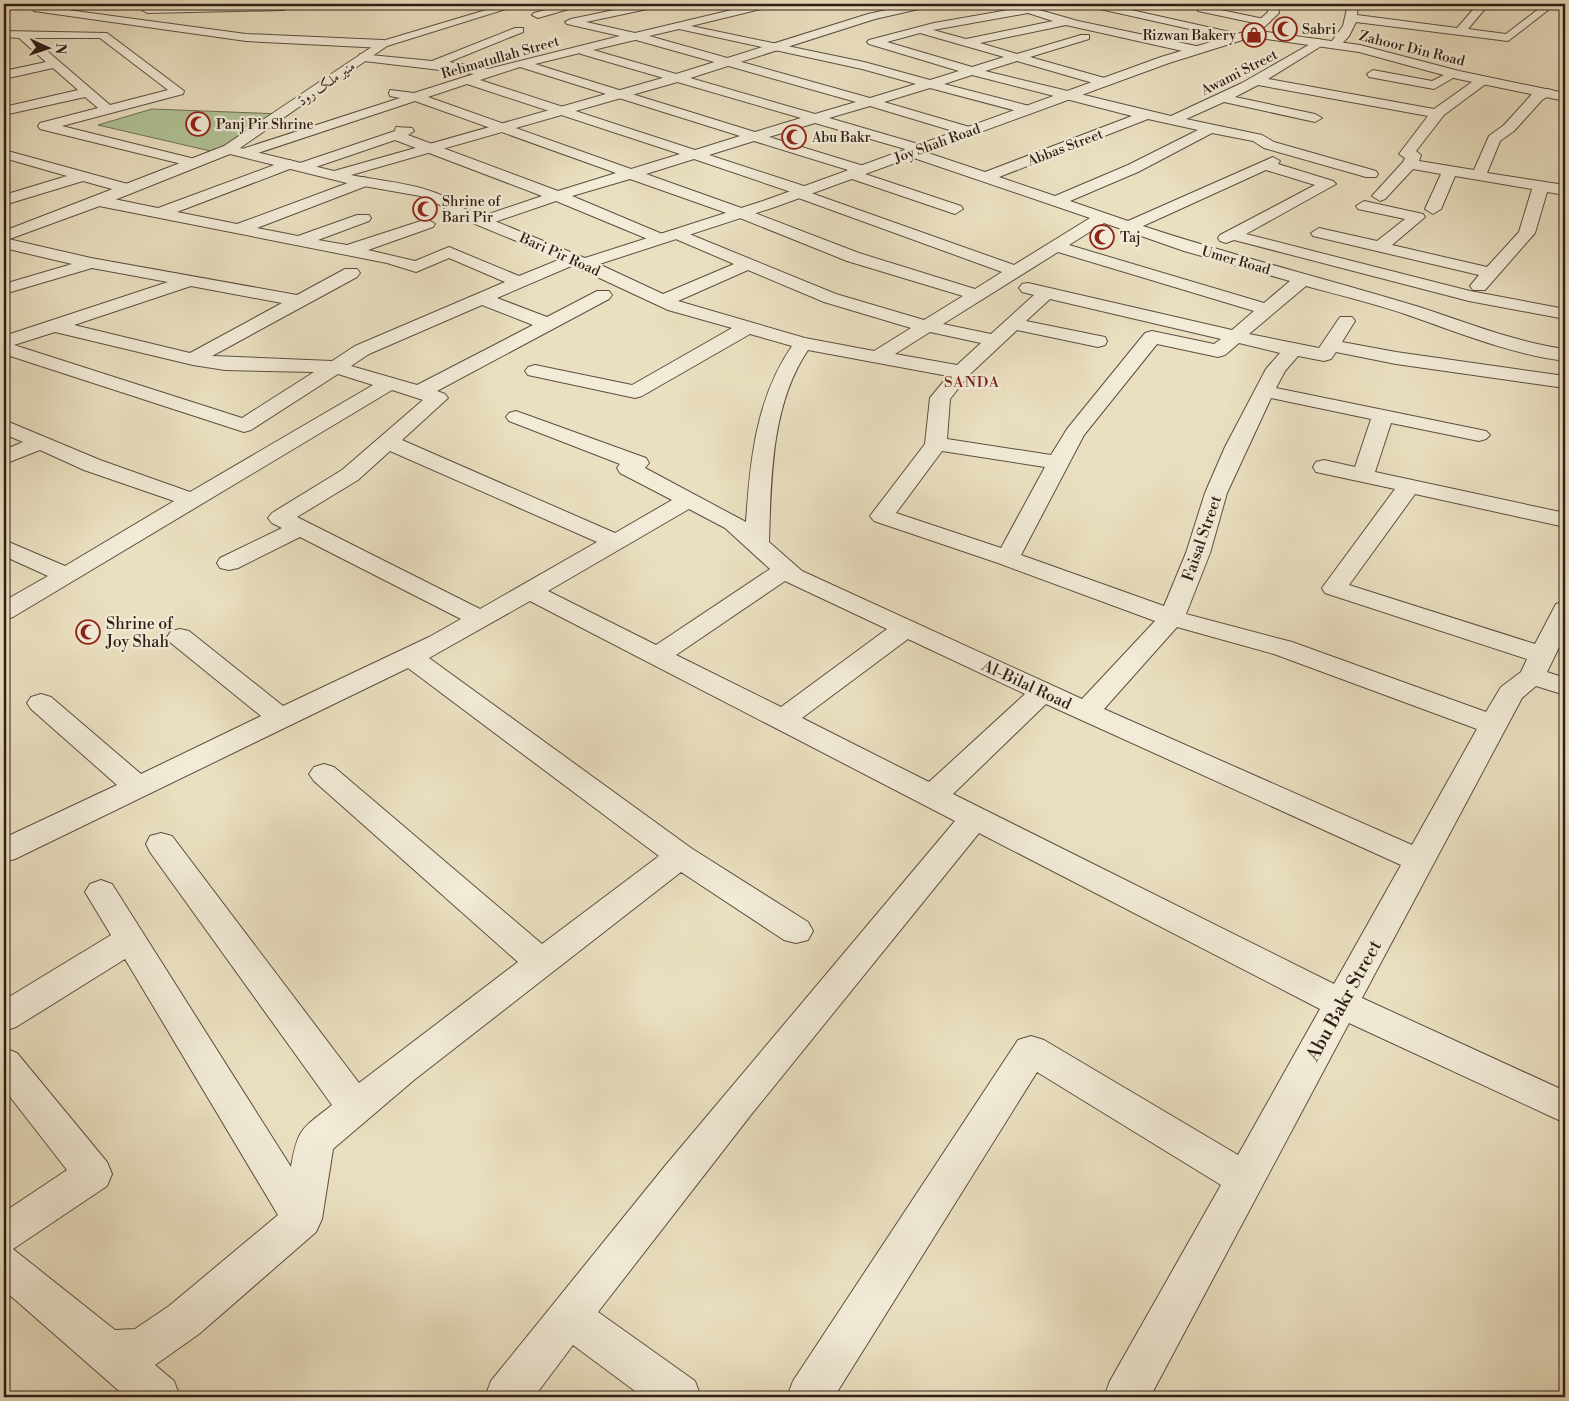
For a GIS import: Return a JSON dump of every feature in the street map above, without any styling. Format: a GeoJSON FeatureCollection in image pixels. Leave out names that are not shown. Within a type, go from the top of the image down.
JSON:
{"type":"FeatureCollection","features":[{"type":"Feature","properties":{"kind":"street"},"geometry":{"type":"LineString","coordinates":[[49,4],[33,12],[284,7],[255,23],[226,35]]}},
{"type":"Feature","properties":{"kind":"street"},"geometry":{"type":"LineString","coordinates":[[68,12],[78,4]]}},
{"type":"Feature","properties":{"kind":"street","name":"منیر ملک روڈ"},"geometry":{"type":"LineString","coordinates":[[4,236],[194,163],[236,151],[383,44],[517,4]]}},
{"type":"Feature","properties":{"kind":"street"},"geometry":{"type":"LineString","coordinates":[[538,15],[581,4]]}},
{"type":"Feature","properties":{"kind":"street"},"geometry":{"type":"LineString","coordinates":[[657,4],[571,22],[638,37],[968,131]]}},
{"type":"Feature","properties":{"kind":"street","name":"Rehmatullah Street"},"geometry":{"type":"LineString","coordinates":[[236,151],[353,118],[415,97],[467,74],[488,73],[769,4]]}},
{"type":"Feature","properties":{"kind":"street"},"geometry":{"type":"LineString","coordinates":[[336,175],[428,147],[677,78],[872,16],[928,4]]}},
{"type":"Feature","properties":{"kind":"street"},"geometry":{"type":"LineString","coordinates":[[1008,4],[1068,22],[1196,50]]}},
{"type":"Feature","properties":{"kind":"street","name":"Zahoor Din Road"},"geometry":{"type":"LineString","coordinates":[[1091,4],[1245,35],[1335,45],[1454,74],[1565,97]]}},
{"type":"Feature","properties":{"kind":"street","name":"Joy Shah Road"},"geometry":{"type":"LineString","coordinates":[[4,348],[244,426],[362,350],[519,282],[579,261],[669,237],[741,213],[1104,82],[1245,35],[1274,13],[1270,4]]}},
{"type":"Feature","properties":{"kind":"street"},"geometry":{"type":"LineString","coordinates":[[1335,45],[1346,34],[1352,18],[1353,4]]}},
{"type":"Feature","properties":{"kind":"street"},"geometry":{"type":"LineString","coordinates":[[1460,31],[1484,4]]}},
{"type":"Feature","properties":{"kind":"street"},"geometry":{"type":"LineString","coordinates":[[1352,18],[1508,38],[1551,4]]}},
{"type":"Feature","properties":{"kind":"street"},"geometry":{"type":"LineString","coordinates":[[1187,6],[1264,22]]}},
{"type":"Feature","properties":{"kind":"street"},"geometry":{"type":"LineString","coordinates":[[1028,10],[920,30],[870,43],[1066,96],[1171,121],[1257,138],[1269,145],[1371,174]]}},
{"type":"Feature","properties":{"kind":"street"},"geometry":{"type":"LineString","coordinates":[[68,12],[226,35],[324,43],[383,44]]}},
{"type":"Feature","properties":{"kind":"street"},"geometry":{"type":"LineString","coordinates":[[965,43],[1068,22]]}},
{"type":"Feature","properties":{"kind":"street"},"geometry":{"type":"LineString","coordinates":[[566,33],[591,26]]}},
{"type":"Feature","properties":{"kind":"street"},"geometry":{"type":"LineString","coordinates":[[679,27],[818,56],[1028,110]]}},
{"type":"Feature","properties":{"kind":"street"},"geometry":{"type":"LineString","coordinates":[[432,64],[519,30]]}},
{"type":"Feature","properties":{"kind":"street"},"geometry":{"type":"LineString","coordinates":[[920,30],[1104,82]]}},
{"type":"Feature","properties":{"kind":"street"},"geometry":{"type":"LineString","coordinates":[[4,34],[103,35],[178,91],[45,126],[194,163]]}},
{"type":"Feature","properties":{"kind":"street"},"geometry":{"type":"LineString","coordinates":[[4,38],[21,34]]}},
{"type":"Feature","properties":{"kind":"street"},"geometry":{"type":"LineString","coordinates":[[21,34],[107,110]]}},
{"type":"Feature","properties":{"kind":"street"},"geometry":{"type":"LineString","coordinates":[[484,221],[557,196],[694,154],[1086,37]]}},
{"type":"Feature","properties":{"kind":"street","name":"Awami Street"},"geometry":{"type":"LineString","coordinates":[[1171,121],[1258,81],[1319,43]]}},
{"type":"Feature","properties":{"kind":"street"},"geometry":{"type":"LineString","coordinates":[[818,56],[846,49]]}},
{"type":"Feature","properties":{"kind":"street"},"geometry":{"type":"LineString","coordinates":[[22,54],[40,50]]}},
{"type":"Feature","properties":{"kind":"street","name":"Umer Road"},"geometry":{"type":"LineString","coordinates":[[583,50],[815,118],[915,151],[983,178],[1127,227],[1410,310],[1472,332],[1544,352],[1565,355]]}},
{"type":"Feature","properties":{"kind":"street"},"geometry":{"type":"LineString","coordinates":[[364,57],[432,64],[467,74],[560,110],[802,192],[1015,271]]}},
{"type":"Feature","properties":{"kind":"street"},"geometry":{"type":"LineString","coordinates":[[1362,83],[1394,58]]}},
{"type":"Feature","properties":{"kind":"street"},"geometry":{"type":"LineString","coordinates":[[490,59],[467,74],[395,93],[415,97],[741,213],[853,257],[977,295]]}},
{"type":"Feature","properties":{"kind":"street"},"geometry":{"type":"LineString","coordinates":[[4,75],[56,64]]}},
{"type":"Feature","properties":{"kind":"street"},"geometry":{"type":"LineString","coordinates":[[521,64],[754,137],[856,172],[957,220],[923,238]]}},
{"type":"Feature","properties":{"kind":"street"},"geometry":{"type":"LineString","coordinates":[[1374,74],[1434,85],[1454,74]]}},
{"type":"Feature","properties":{"kind":"street"},"geometry":{"type":"LineString","coordinates":[[56,84],[74,80]]}},
{"type":"Feature","properties":{"kind":"street"},"geometry":{"type":"LineString","coordinates":[[1380,196],[1410,164],[1414,156],[1406,154],[1438,114],[1482,80]]}},
{"type":"Feature","properties":{"kind":"street"},"geometry":{"type":"LineString","coordinates":[[1258,81],[1438,114]]}},
{"type":"Feature","properties":{"kind":"street"},"geometry":{"type":"LineString","coordinates":[[4,111],[88,92]]}},
{"type":"Feature","properties":{"kind":"street"},"geometry":{"type":"LineString","coordinates":[[1479,175],[1494,139],[1508,128],[1538,97],[1547,93]]}},
{"type":"Feature","properties":{"kind":"street"},"geometry":{"type":"LineString","coordinates":[[1224,98],[1315,118]]}},
{"type":"Feature","properties":{"kind":"street","name":"Abbas Street"},"geometry":{"type":"LineString","coordinates":[[983,178],[1074,145],[1146,115]]}},
{"type":"Feature","properties":{"kind":"street"},"geometry":{"type":"LineString","coordinates":[[159,213],[296,166],[407,131],[353,118]]}},
{"type":"Feature","properties":{"kind":"street"},"geometry":{"type":"LineString","coordinates":[[236,151],[303,119]]}},
{"type":"Feature","properties":{"kind":"street"},"geometry":{"type":"LineString","coordinates":[[1052,202],[1088,189],[1152,161],[1210,129]]}},
{"type":"Feature","properties":{"kind":"street"},"geometry":{"type":"LineString","coordinates":[[395,135],[669,237],[748,264],[830,298],[926,326],[995,340]]}},
{"type":"Feature","properties":{"kind":"street","name":"Bari Pir Road"},"geometry":{"type":"LineString","coordinates":[[236,151],[364,182],[430,194],[448,202],[457,211],[579,261],[663,301],[746,328],[803,343],[961,372]]}},
{"type":"Feature","properties":{"kind":"street"},"geometry":{"type":"LineString","coordinates":[[4,154],[130,189]]}},
{"type":"Feature","properties":{"kind":"street"},"geometry":{"type":"LineString","coordinates":[[1127,227],[1269,163],[1328,184],[1203,250]]}},
{"type":"Feature","properties":{"kind":"street"},"geometry":{"type":"LineString","coordinates":[[1410,164],[1565,190]]}},
{"type":"Feature","properties":{"kind":"street"},"geometry":{"type":"LineString","coordinates":[[1433,209],[1450,170]]}},
{"type":"Feature","properties":{"kind":"street"},"geometry":{"type":"LineString","coordinates":[[4,200],[83,176]]}},
{"type":"Feature","properties":{"kind":"street"},"geometry":{"type":"LineString","coordinates":[[238,229],[364,182]]}},
{"type":"Feature","properties":{"kind":"street"},"geometry":{"type":"LineString","coordinates":[[1469,296],[1527,232],[1541,186]]}},
{"type":"Feature","properties":{"kind":"street"},"geometry":{"type":"LineString","coordinates":[[99,201],[348,251],[416,267],[449,252],[519,282]]}},
{"type":"Feature","properties":{"kind":"street"},"geometry":{"type":"LineString","coordinates":[[1364,206],[1417,217],[1380,247]]}},
{"type":"Feature","properties":{"kind":"street"},"geometry":{"type":"LineString","coordinates":[[298,241],[363,218]]}},
{"type":"Feature","properties":{"kind":"street"},"geometry":{"type":"LineString","coordinates":[[877,357],[1101,218]]}},
{"type":"Feature","properties":{"kind":"street"},"geometry":{"type":"LineString","coordinates":[[348,251],[427,224]]}},
{"type":"Feature","properties":{"kind":"street"},"geometry":{"type":"LineString","coordinates":[[1319,233],[1490,273]]}},
{"type":"Feature","properties":{"kind":"street"},"geometry":{"type":"LineString","coordinates":[[1232,235],[1469,296],[1565,314]]}},
{"type":"Feature","properties":{"kind":"street"},"geometry":{"type":"LineString","coordinates":[[4,243],[91,263],[299,301]]}},
{"type":"Feature","properties":{"kind":"street"},"geometry":{"type":"LineString","coordinates":[[1055,246],[1267,309]]}},
{"type":"Feature","properties":{"kind":"street"},"geometry":{"type":"LineString","coordinates":[[4,289],[91,263]]}},
{"type":"Feature","properties":{"kind":"street"},"geometry":{"type":"LineString","coordinates":[[663,301],[748,264]]}},
{"type":"Feature","properties":{"kind":"street"},"geometry":{"type":"LineString","coordinates":[[193,359],[351,273]]}},
{"type":"Feature","properties":{"kind":"street"},"geometry":{"type":"LineString","coordinates":[[1007,558],[1074,433],[1152,337],[1218,351],[1303,279]]}},
{"type":"Feature","properties":{"kind":"street"},"geometry":{"type":"LineString","coordinates":[[4,342],[189,281]]}},
{"type":"Feature","properties":{"kind":"street"},"geometry":{"type":"LineString","coordinates":[[997,282],[1237,335],[1293,350],[1324,355],[1346,321]]}},
{"type":"Feature","properties":{"kind":"street"},"geometry":{"type":"LineString","coordinates":[[1047,292],[961,372],[940,398],[936,444],[882,516],[1007,558],[1172,618],[1283,648],[1494,725]]}},
{"type":"Feature","properties":{"kind":"street"},"geometry":{"type":"LineString","coordinates":[[420,392],[603,294]]}},
{"type":"Feature","properties":{"kind":"street"},"geometry":{"type":"LineString","coordinates":[[481,298],[548,324]]}},
{"type":"Feature","properties":{"kind":"street"},"geometry":{"type":"LineString","coordinates":[[1013,324],[1098,341]]}},
{"type":"Feature","properties":{"kind":"street"},"geometry":{"type":"LineString","coordinates":[[55,326],[193,359],[225,364],[334,367],[438,398],[350,475],[280,518],[481,619]]}},
{"type":"Feature","properties":{"kind":"street"},"geometry":{"type":"LineString","coordinates":[[535,371],[635,392],[746,328]]}},
{"type":"Feature","properties":{"kind":"street"},"geometry":{"type":"LineString","coordinates":[[757,545],[760,474],[772,411],[785,372],[803,343]]}},
{"type":"Feature","properties":{"kind":"street"},"geometry":{"type":"LineString","coordinates":[[1330,345],[1396,358],[1565,382]]}},
{"type":"Feature","properties":{"kind":"street","name":"Faisal Street"},"geometry":{"type":"LineString","coordinates":[[1087,711],[1172,618],[1198,552],[1216,493],[1236,447],[1276,369],[1293,350]]}},
{"type":"Feature","properties":{"kind":"street"},"geometry":{"type":"LineString","coordinates":[[4,612],[390,384]]}},
{"type":"Feature","properties":{"kind":"street"},"geometry":{"type":"LineString","coordinates":[[1264,391],[1478,435]]}},
{"type":"Feature","properties":{"kind":"street"},"geometry":{"type":"LineString","coordinates":[[1363,475],[1383,415]]}},
{"type":"Feature","properties":{"kind":"street","name":"Al-Bilal Road"},"geometry":{"type":"LineString","coordinates":[[516,417],[638,463],[628,468],[733,523],[793,576],[1043,692],[1420,861]]}},
{"type":"Feature","properties":{"kind":"street"},"geometry":{"type":"LineString","coordinates":[[4,426],[92,465],[192,500]]}},
{"type":"Feature","properties":{"kind":"street"},"geometry":{"type":"LineString","coordinates":[[4,458],[41,442]]}},
{"type":"Feature","properties":{"kind":"street"},"geometry":{"type":"LineString","coordinates":[[388,442],[616,542]]}},
{"type":"Feature","properties":{"kind":"street"},"geometry":{"type":"LineString","coordinates":[[936,444],[1058,463]]}},
{"type":"Feature","properties":{"kind":"street"},"geometry":{"type":"LineString","coordinates":[[1324,466],[1565,520]]}},
{"type":"Feature","properties":{"kind":"street"},"geometry":{"type":"LineString","coordinates":[[1410,486],[1334,588],[1537,666],[1565,687]]}},
{"type":"Feature","properties":{"kind":"street"},"geometry":{"type":"LineString","coordinates":[[4,851],[410,657],[481,619],[689,500]]}},
{"type":"Feature","properties":{"kind":"street"},"geometry":{"type":"LineString","coordinates":[[229,563],[301,528]]}},
{"type":"Feature","properties":{"kind":"street"},"geometry":{"type":"LineString","coordinates":[[4,547],[66,575]]}},
{"type":"Feature","properties":{"kind":"street"},"geometry":{"type":"LineString","coordinates":[[657,656],[786,570]]}},
{"type":"Feature","properties":{"kind":"street"},"geometry":{"type":"LineString","coordinates":[[529,591],[1341,1004],[1565,1108]]}},
{"type":"Feature","properties":{"kind":"street","name":"Abu Bakr Street"},"geometry":{"type":"LineString","coordinates":[[1126,1397],[1511,693],[1537,666],[1565,609]]}},
{"type":"Feature","properties":{"kind":"street"},"geometry":{"type":"LineString","coordinates":[[782,720],[906,628]]}},
{"type":"Feature","properties":{"kind":"street"},"geometry":{"type":"LineString","coordinates":[[180,637],[282,719]]}},
{"type":"Feature","properties":{"kind":"street"},"geometry":{"type":"LineString","coordinates":[[410,657],[680,856],[796,931]]}},
{"type":"Feature","properties":{"kind":"street"},"geometry":{"type":"LineString","coordinates":[[931,797],[1043,692]]}},
{"type":"Feature","properties":{"kind":"street"},"geometry":{"type":"LineString","coordinates":[[41,703],[139,788]]}},
{"type":"Feature","properties":{"kind":"street"},"geometry":{"type":"LineString","coordinates":[[324,774],[541,962]]}},
{"type":"Feature","properties":{"kind":"street"},"geometry":{"type":"LineString","coordinates":[[507,1397],[794,1033],[974,819]]}},
{"type":"Feature","properties":{"kind":"street"},"geometry":{"type":"LineString","coordinates":[[162,844],[355,1108]]}},
{"type":"Feature","properties":{"kind":"street"},"geometry":{"type":"LineString","coordinates":[[107,1351],[142,1350],[184,1320],[302,1219],[315,1141],[401,1070],[680,856]]}},
{"type":"Feature","properties":{"kind":"street"},"geometry":{"type":"LineString","coordinates":[[101,892],[302,1219]]}},
{"type":"Feature","properties":{"kind":"street"},"geometry":{"type":"LineString","coordinates":[[4,1018],[131,940]]}},
{"type":"Feature","properties":{"kind":"street"},"geometry":{"type":"LineString","coordinates":[[809,1397],[1031,1050],[1245,1180]]}},
{"type":"Feature","properties":{"kind":"street"},"geometry":{"type":"LineString","coordinates":[[4,1064],[92,1174],[4,1234]]}},
{"type":"Feature","properties":{"kind":"street"},"geometry":{"type":"LineString","coordinates":[[4,1264],[158,1397]]}},
{"type":"Feature","properties":{"kind":"street"},"geometry":{"type":"LineString","coordinates":[[569,1316],[679,1397]]}},
{"type":"Feature","properties":{"kind":"green space"},"geometry":{"type":"Polygon","coordinates":[[[152,109],[282,114],[219,153],[98,125],[152,109]]]}},
{"type":"Feature","properties":{"kind":"place","name":"Sabri"},"geometry":{"type":"Point","coordinates":[1285,29]}},
{"type":"Feature","properties":{"kind":"place","name":"Rizwan Bakery"},"geometry":{"type":"Point","coordinates":[1254,35]}},
{"type":"Feature","properties":{"kind":"place","name":"Panj Pir Shrine"},"geometry":{"type":"Point","coordinates":[198,124]}},
{"type":"Feature","properties":{"kind":"place","name":"Abu Bakr"},"geometry":{"type":"Point","coordinates":[794,137]}},
{"type":"Feature","properties":{"kind":"place","name":"Shrine of Bari Pir"},"geometry":{"type":"Point","coordinates":[425,209]}},
{"type":"Feature","properties":{"kind":"place","name":"Taj"},"geometry":{"type":"Point","coordinates":[1102,237]}},
{"type":"Feature","properties":{"kind":"place","name":"Shrine of Joy Shah"},"geometry":{"type":"Point","coordinates":[88,632]}},
{"type":"Feature","properties":{"kind":"district","name":"SANDA"},"geometry":{"type":"Point","coordinates":[972,382]}}]}
